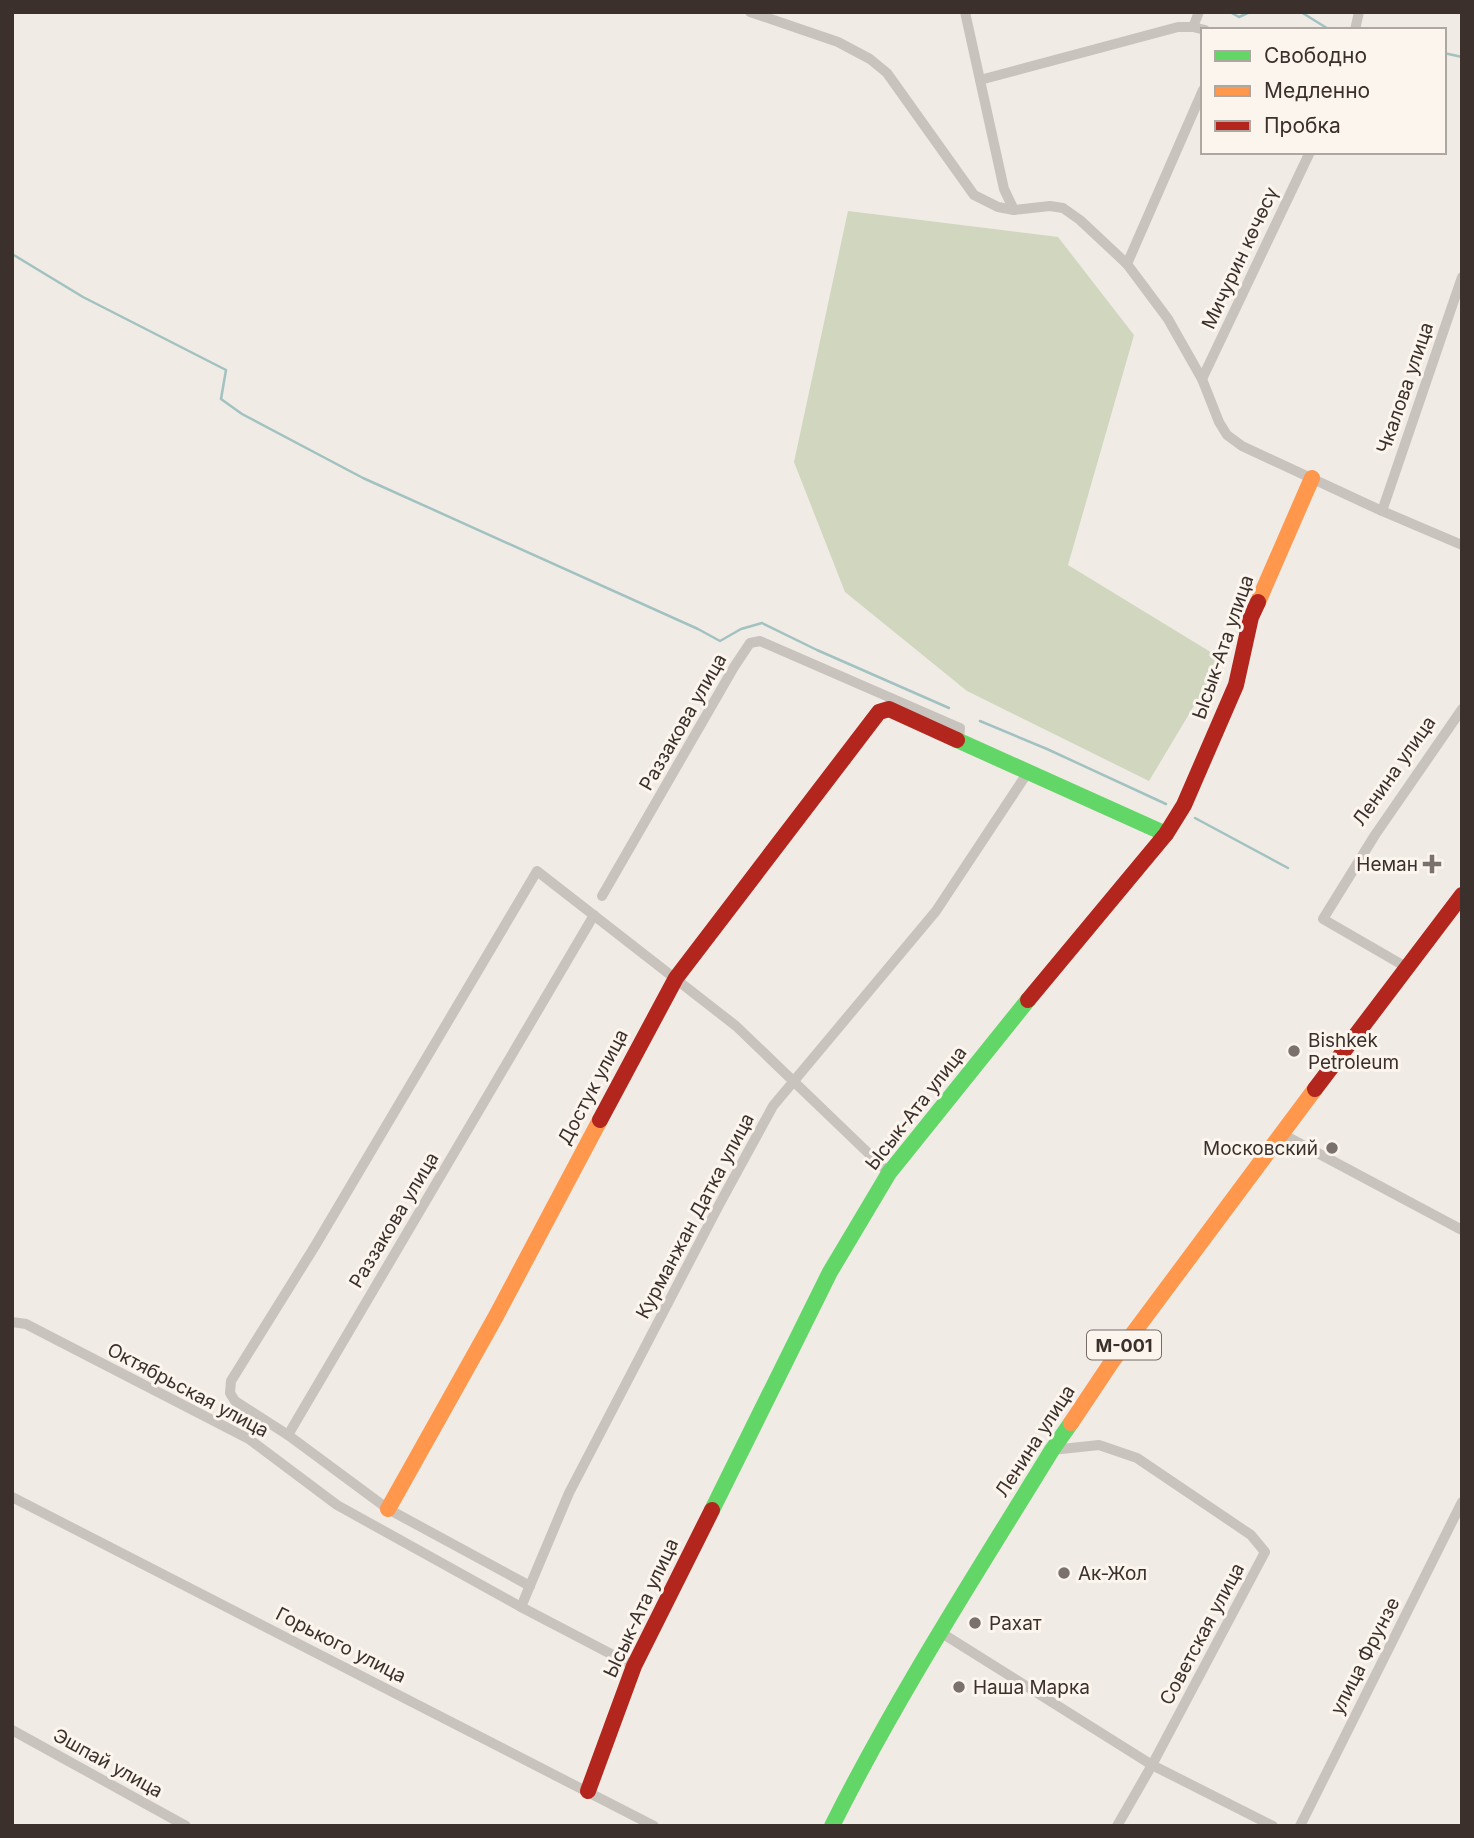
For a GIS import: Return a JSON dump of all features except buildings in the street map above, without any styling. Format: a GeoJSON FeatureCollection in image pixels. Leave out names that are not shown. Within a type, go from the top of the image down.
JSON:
{"type":"FeatureCollection","features":[{"type":"Feature","properties":{"kind":"street"},"geometry":{"type":"LineString","coordinates":[[750,12],[838,42],[870,59],[887,73],[974,195],[998,207],[1014,210],[1050,206],[1063,208],[1080,220],[1127,264],[1168,319],[1202,379],[1227,435],[1242,446],[1462,545]]}},
{"type":"Feature","properties":{"kind":"street"},"geometry":{"type":"LineString","coordinates":[[965,12],[1004,189],[1014,210]]}},
{"type":"Feature","properties":{"kind":"street"},"geometry":{"type":"LineString","coordinates":[[980,80],[1178,27],[1199,28],[1199,12]]}},
{"type":"Feature","properties":{"kind":"street"},"geometry":{"type":"LineString","coordinates":[[1127,264],[1201,95]]}},
{"type":"Feature","properties":{"kind":"street","name":"Мичурин көчөсү"},"geometry":{"type":"LineString","coordinates":[[1202,379],[1309,154]]}},
{"type":"Feature","properties":{"kind":"street","name":"Чкалова улица"},"geometry":{"type":"LineString","coordinates":[[1382,511],[1462,277]]}},
{"type":"Feature","properties":{"kind":"street","name":"Ысык-Ата улица"},"geometry":{"type":"LineString","coordinates":[[588,1791],[634,1666],[830,1272],[889,1172],[1063,956],[1166,834],[1184,805],[1236,684],[1251,617],[1312,478]]}},
{"type":"Feature","properties":{"kind":"street","name":"Раззакова улица"},"geometry":{"type":"LineString","coordinates":[[602,896],[734,667],[754,641],[760,641],[960,728],[959,740]]}},
{"type":"Feature","properties":{"kind":"street","name":"Достук улица"},"geometry":{"type":"LineString","coordinates":[[387,1509],[419,1456],[676,978],[879,712],[889,709],[959,740]]}},
{"type":"Feature","properties":{"kind":"street","name":"Ленина улица"},"geometry":{"type":"LineString","coordinates":[[1406,967],[1323,919],[1375,835],[1462,709]]}},
{"type":"Feature","properties":{"kind":"street"},"geometry":{"type":"LineString","coordinates":[[959,740],[1166,834]]}},
{"type":"Feature","properties":{"kind":"street","name":"Курманжан Датка улица"},"geometry":{"type":"LineString","coordinates":[[521,1607],[569,1493],[713,1217],[774,1107],[936,911],[1028,772]]}},
{"type":"Feature","properties":{"kind":"street"},"geometry":{"type":"LineString","coordinates":[[530,1586],[387,1509],[288,1435],[235,1401],[230,1394],[231,1381],[315,1246],[537,871],[736,1026],[889,1172]]}},
{"type":"Feature","properties":{"kind":"street","name":"Ленина улица"},"geometry":{"type":"LineString","coordinates":[[832,1826],[940,1632],[1052,1450],[1111,1363],[1462,895]]}},
{"type":"Feature","properties":{"kind":"street","name":"Раззакова улица"},"geometry":{"type":"LineString","coordinates":[[288,1435],[594,915]]}},
{"type":"Feature","properties":{"kind":"street"},"geometry":{"type":"LineString","coordinates":[[1282,1135],[1462,1230]]}},
{"type":"Feature","properties":{"kind":"street","name":"Октябрьская улица"},"geometry":{"type":"LineString","coordinates":[[12,1322],[26,1324],[248,1439],[337,1505],[521,1607]]}},
{"type":"Feature","properties":{"kind":"street","name":"Советская улица"},"geometry":{"type":"LineString","coordinates":[[1052,1450],[1099,1445],[1137,1458],[1251,1535],[1265,1552],[1152,1765],[1116,1826]]}},
{"type":"Feature","properties":{"kind":"street","name":"Горького улица"},"geometry":{"type":"LineString","coordinates":[[12,1497],[654,1826]]}},
{"type":"Feature","properties":{"kind":"street","name":"улица Фрунзе"},"geometry":{"type":"LineString","coordinates":[[1300,1826],[1462,1502]]}},
{"type":"Feature","properties":{"kind":"street"},"geometry":{"type":"LineString","coordinates":[[521,1607],[634,1666]]}},
{"type":"Feature","properties":{"kind":"street"},"geometry":{"type":"LineString","coordinates":[[940,1632],[1152,1765],[1273,1826]]}},
{"type":"Feature","properties":{"kind":"street","name":"Эшпай улица"},"geometry":{"type":"LineString","coordinates":[[12,1730],[187,1826]]}},
{"type":"Feature","properties":{"kind":"green space"},"geometry":{"type":"Polygon","coordinates":[[[848,211],[1058,237],[1134,335],[1068,565],[1222,659],[1149,781],[967,691],[845,592],[794,462],[848,211]]]}},
{"type":"Feature","properties":{"kind":"waterway"},"geometry":{"type":"LineString","coordinates":[[1230,12],[1239,17],[1250,12]]}},
{"type":"Feature","properties":{"kind":"waterway"},"geometry":{"type":"LineString","coordinates":[[1301,12],[1327,28]]}},
{"type":"Feature","properties":{"kind":"waterway"},"geometry":{"type":"LineString","coordinates":[[1446,53],[1462,57]]}},
{"type":"Feature","properties":{"kind":"waterway"},"geometry":{"type":"LineString","coordinates":[[12,254],[83,297],[226,370],[221,399],[242,414],[363,478],[720,641],[741,629],[762,623],[949,708]]}},
{"type":"Feature","properties":{"kind":"waterway"},"geometry":{"type":"LineString","coordinates":[[980,721],[1166,804]]}},
{"type":"Feature","properties":{"kind":"waterway"},"geometry":{"type":"LineString","coordinates":[[1195,818],[1288,868]]}},
{"type":"Feature","properties":{"kind":"traffic: fast"},"geometry":{"type":"LineString","coordinates":[[957,740],[1166,834]]}},
{"type":"Feature","properties":{"kind":"traffic: fast"},"geometry":{"type":"LineString","coordinates":[[712,1510],[830,1272],[889,1173],[1028,1000]]}},
{"type":"Feature","properties":{"kind":"traffic: fast"},"geometry":{"type":"LineString","coordinates":[[832,1826],[883,1730],[938,1636],[1071,1423]]}},
{"type":"Feature","properties":{"kind":"traffic: slow"},"geometry":{"type":"LineString","coordinates":[[1258,602],[1312,478]]}},
{"type":"Feature","properties":{"kind":"traffic: slow"},"geometry":{"type":"LineString","coordinates":[[1071,1423],[1111,1363],[1315,1089]]}},
{"type":"Feature","properties":{"kind":"traffic: slow"},"geometry":{"type":"LineString","coordinates":[[388,1509],[495,1318],[600,1120]]}},
{"type":"Feature","properties":{"kind":"traffic: jam"},"geometry":{"type":"LineString","coordinates":[[1028,1000],[1166,834],[1184,805],[1236,685],[1251,617],[1258,602]]}},
{"type":"Feature","properties":{"kind":"traffic: jam"},"geometry":{"type":"LineString","coordinates":[[600,1120],[676,978],[879,712],[889,709],[957,740]]}},
{"type":"Feature","properties":{"kind":"traffic: jam"},"geometry":{"type":"LineString","coordinates":[[1315,1089],[1462,895]]}},
{"type":"Feature","properties":{"kind":"traffic: jam"},"geometry":{"type":"LineString","coordinates":[[588,1791],[634,1666],[712,1510]]}},
{"type":"Feature","properties":{"kind":"place","name":"Неман"},"geometry":{"type":"Point","coordinates":[1432,864]}},
{"type":"Feature","properties":{"kind":"place","name":"Bishkek Petroleum"},"geometry":{"type":"Point","coordinates":[1294,1051]}},
{"type":"Feature","properties":{"kind":"place","name":"Московский"},"geometry":{"type":"Point","coordinates":[1332,1148]}},
{"type":"Feature","properties":{"kind":"place","name":"Ак-Жол"},"geometry":{"type":"Point","coordinates":[1064,1573]}},
{"type":"Feature","properties":{"kind":"place","name":"Рахат"},"geometry":{"type":"Point","coordinates":[975,1623]}},
{"type":"Feature","properties":{"kind":"place","name":"Наша Марка"},"geometry":{"type":"Point","coordinates":[959,1687]}}]}
